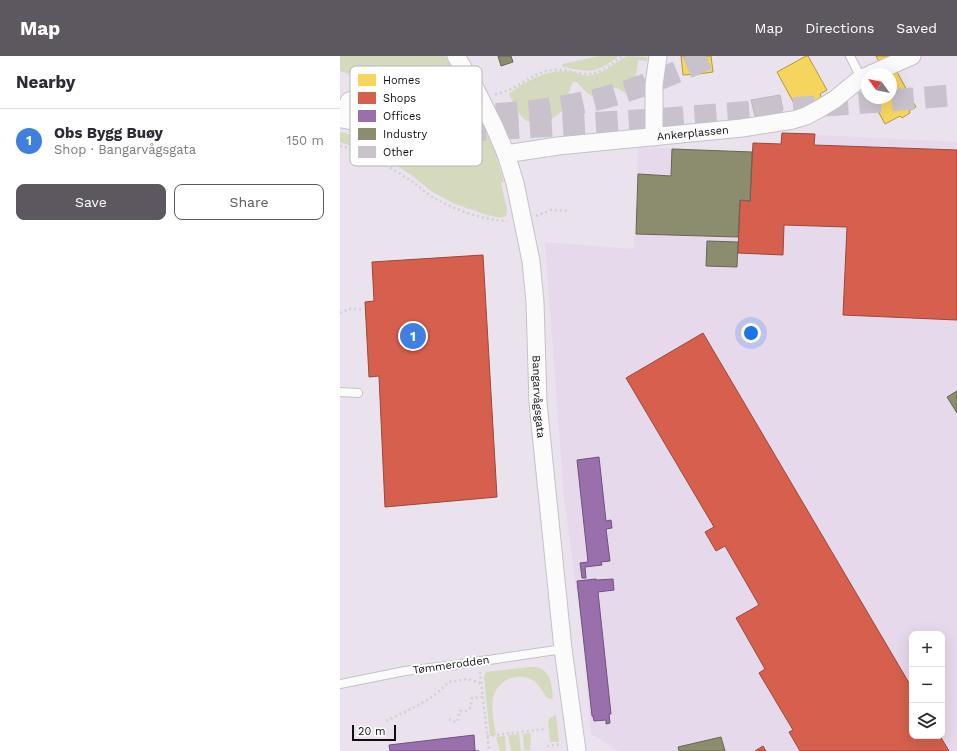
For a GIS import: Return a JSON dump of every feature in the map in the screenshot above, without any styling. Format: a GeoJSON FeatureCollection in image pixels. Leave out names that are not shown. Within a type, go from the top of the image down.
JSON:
{"type":"FeatureCollection","features":[{"type":"Feature","properties":{"kind":"highway"},"geometry":{"type":"LineString","coordinates":[[340,92],[350,96]]}},
{"type":"Feature","properties":{"kind":"highway"},"geometry":{"type":"LineString","coordinates":[[340,101],[350,103]]}},
{"type":"Feature","properties":{"kind":"highway"},"geometry":{"type":"LineString","coordinates":[[340,116],[350,118]]}},
{"type":"Feature","properties":{"kind":"street","name":"Bangarvågsgata"},"geometry":{"type":"LineString","coordinates":[[456,56],[462,66]]}},
{"type":"Feature","properties":{"kind":"street"},"geometry":{"type":"LineString","coordinates":[[654,137],[654,85],[658,56]]}},
{"type":"Feature","properties":{"kind":"street","name":"Ankerplassen"},"geometry":{"type":"LineString","coordinates":[[884,68],[912,56]]}},
{"type":"Feature","properties":{"kind":"street","name":"Ankerplassen"},"geometry":{"type":"LineString","coordinates":[[506,154],[558,146],[756,126],[793,120],[806,116],[824,106],[861,80]]}},
{"type":"Feature","properties":{"kind":"street","name":"Bangarvågsgata"},"geometry":{"type":"LineString","coordinates":[[482,100],[506,154],[515,183],[531,261],[535,302],[538,403],[563,649],[577,751]]}},
{"type":"Feature","properties":{"kind":"lane"},"geometry":{"type":"LineString","coordinates":[[850,56],[861,70]]}},
{"type":"Feature","properties":{"kind":"lane"},"geometry":{"type":"LineString","coordinates":[[340,392],[358,393]]}},
{"type":"Feature","properties":{"kind":"lane","name":"Tømmerodden"},"geometry":{"type":"LineString","coordinates":[[340,684],[405,672],[563,649]]}},
{"type":"Feature","properties":{"kind":"path"},"geometry":{"type":"LineString","coordinates":[[491,94],[511,90],[536,74],[546,71],[567,69],[586,74],[592,73],[611,64],[622,56]]}},
{"type":"Feature","properties":{"kind":"path"},"geometry":{"type":"LineString","coordinates":[[340,146],[350,149]]}},
{"type":"Feature","properties":{"kind":"path"},"geometry":{"type":"LineString","coordinates":[[386,166],[433,197],[460,210],[476,216],[513,222]]}},
{"type":"Feature","properties":{"kind":"path"},"geometry":{"type":"LineString","coordinates":[[534,216],[551,210],[568,211]]}},
{"type":"Feature","properties":{"kind":"path"},"geometry":{"type":"LineString","coordinates":[[340,313],[349,309],[365,309]]}},
{"type":"Feature","properties":{"kind":"path"},"geometry":{"type":"LineString","coordinates":[[479,662],[489,751]]}},
{"type":"Feature","properties":{"kind":"path"},"geometry":{"type":"LineString","coordinates":[[386,721],[432,697],[449,682],[467,679],[481,683]]}},
{"type":"Feature","properties":{"kind":"path"},"geometry":{"type":"LineString","coordinates":[[449,719],[457,722],[460,711],[466,711],[470,708],[472,698],[483,697]]}},
{"type":"Feature","properties":{"kind":"path"},"geometry":{"type":"LineString","coordinates":[[487,736],[546,730]]}},
{"type":"Feature","properties":{"kind":"path"},"geometry":{"type":"LineString","coordinates":[[547,746],[560,744]]}},
{"type":"Feature","properties":{"kind":"shaded area"},"geometry":{"type":"Polygon","coordinates":[[[782,133],[957,142],[957,751],[618,751],[591,734],[583,639],[564,498],[545,242],[634,249],[638,147],[752,152],[753,143],[781,144],[782,133]]]}},
{"type":"Feature","properties":{"kind":"green space"},"geometry":{"type":"Polygon","coordinates":[[[340,56],[445,56],[451,66],[350,66],[350,75],[340,71],[340,56]]]}},
{"type":"Feature","properties":{"kind":"green space"},"geometry":{"type":"Polygon","coordinates":[[[600,56],[619,56],[598,69],[587,71],[563,67],[562,64],[600,56]]]}},
{"type":"Feature","properties":{"kind":"green space"},"geometry":{"type":"Polygon","coordinates":[[[627,56],[647,57],[647,61],[638,60],[634,90],[631,93],[626,94],[617,89],[611,88],[599,98],[589,94],[577,82],[573,82],[567,101],[561,112],[551,119],[539,123],[533,123],[523,118],[509,94],[528,81],[550,72],[565,71],[585,75],[597,74],[606,70],[627,56]]]}},
{"type":"Feature","properties":{"kind":"green space"},"geometry":{"type":"Polygon","coordinates":[[[482,124],[495,152],[504,182],[501,183],[507,209],[506,216],[501,218],[487,215],[455,204],[431,191],[398,166],[482,166],[482,124]]]}},
{"type":"Feature","properties":{"kind":"green space"},"geometry":{"type":"Polygon","coordinates":[[[340,132],[350,134],[350,146],[340,142],[340,132]]]}},
{"type":"Feature","properties":{"kind":"green space"},"geometry":{"type":"Polygon","coordinates":[[[530,667],[542,669],[549,677],[553,699],[547,698],[538,685],[528,678],[522,676],[509,679],[499,686],[493,698],[492,702],[496,735],[490,736],[484,677],[486,672],[530,667]]]}},
{"type":"Feature","properties":{"kind":"green space"},"geometry":{"type":"Polygon","coordinates":[[[556,715],[559,742],[550,742],[548,721],[556,715]]]}},
{"type":"Feature","properties":{"kind":"green space"},"geometry":{"type":"Polygon","coordinates":[[[531,733],[530,750],[524,750],[523,734],[531,733]]]}},
{"type":"Feature","properties":{"kind":"green space"},"geometry":{"type":"Polygon","coordinates":[[[519,734],[521,751],[511,751],[508,735],[519,734]]]}},
{"type":"Feature","properties":{"kind":"green space"},"geometry":{"type":"Polygon","coordinates":[[[505,736],[506,751],[500,751],[496,737],[505,736]]]}},
{"type":"Feature","properties":{"kind":"building: Homes"},"geometry":{"type":"Polygon","coordinates":[[[681,56],[696,56],[698,74],[683,75],[681,56]]]}},
{"type":"Feature","properties":{"kind":"building: Homes"},"geometry":{"type":"Polygon","coordinates":[[[696,56],[711,56],[713,72],[698,74],[696,56]]]}},
{"type":"Feature","properties":{"kind":"building: Homes"},"geometry":{"type":"Polygon","coordinates":[[[808,56],[827,90],[820,94],[822,99],[806,108],[804,103],[796,107],[777,72],[808,56]]]}},
{"type":"Feature","properties":{"kind":"building: Homes"},"geometry":{"type":"Polygon","coordinates":[[[876,56],[890,56],[879,62],[876,56]]]}},
{"type":"Feature","properties":{"kind":"building: Homes"},"geometry":{"type":"Polygon","coordinates":[[[897,72],[916,107],[902,118],[900,116],[885,124],[874,104],[897,104],[897,72]]]}},
{"type":"Feature","properties":{"kind":"building: Shops"},"geometry":{"type":"Polygon","coordinates":[[[782,133],[815,134],[814,145],[957,150],[957,320],[843,315],[847,227],[784,225],[783,255],[738,253],[740,200],[750,201],[753,143],[781,144],[782,133]]]}},
{"type":"Feature","properties":{"kind":"building: Shops"},"geometry":{"type":"Polygon","coordinates":[[[483,255],[497,497],[385,507],[379,376],[369,377],[365,302],[374,301],[372,262],[483,255]]]}},
{"type":"Feature","properties":{"kind":"building: Shops"},"geometry":{"type":"Polygon","coordinates":[[[703,333],[909,683],[909,739],[942,739],[949,751],[800,751],[789,732],[793,730],[759,673],[765,669],[736,618],[759,605],[725,546],[716,551],[705,532],[714,527],[626,378],[703,333]]]}},
{"type":"Feature","properties":{"kind":"building: Shops"},"geometry":{"type":"Polygon","coordinates":[[[763,746],[766,751],[755,751],[763,746]]]}},
{"type":"Feature","properties":{"kind":"building: Offices"},"geometry":{"type":"Polygon","coordinates":[[[599,457],[606,521],[611,520],[612,528],[606,529],[610,561],[601,562],[602,565],[585,567],[586,578],[582,578],[580,563],[588,562],[577,460],[599,457]]]}},
{"type":"Feature","properties":{"kind":"building: Offices"},"geometry":{"type":"Polygon","coordinates":[[[613,579],[614,590],[598,592],[611,714],[609,714],[610,723],[606,724],[606,720],[594,721],[592,716],[577,581],[613,579]]]}},
{"type":"Feature","properties":{"kind":"building: Offices"},"geometry":{"type":"Polygon","coordinates":[[[474,735],[475,751],[390,751],[389,745],[474,735]]]}},
{"type":"Feature","properties":{"kind":"building: Industry"},"geometry":{"type":"Polygon","coordinates":[[[498,56],[511,56],[513,62],[501,66],[498,56]]]}},
{"type":"Feature","properties":{"kind":"building: Industry"},"geometry":{"type":"Polygon","coordinates":[[[672,149],[752,152],[750,201],[740,200],[738,237],[636,234],[638,174],[671,176],[672,149]]]}},
{"type":"Feature","properties":{"kind":"building: Industry"},"geometry":{"type":"Polygon","coordinates":[[[707,241],[738,242],[737,267],[706,266],[707,241]]]}},
{"type":"Feature","properties":{"kind":"building: Industry"},"geometry":{"type":"Polygon","coordinates":[[[957,391],[957,413],[947,397],[957,391]]]}},
{"type":"Feature","properties":{"kind":"building: Industry"},"geometry":{"type":"Polygon","coordinates":[[[721,737],[725,751],[679,751],[678,747],[721,737]]]}},
{"type":"Feature","properties":{"kind":"building: Other"},"geometry":{"type":"Polygon","coordinates":[[[780,95],[783,110],[755,116],[751,100],[780,95]]]}},
{"type":"Feature","properties":{"kind":"tunnel"},"geometry":{"type":"LineString","coordinates":[[482,115],[531,111],[599,99],[657,80],[713,56]]}},
{"type":"Feature","properties":{"kind":"tunnel"},"geometry":{"type":"LineString","coordinates":[[482,130],[661,119],[957,95]]}},
{"type":"Feature","properties":{"kind":"place","name":"Obs Bygg Buøy"},"geometry":{"type":"Point","coordinates":[413,336]}}]}
